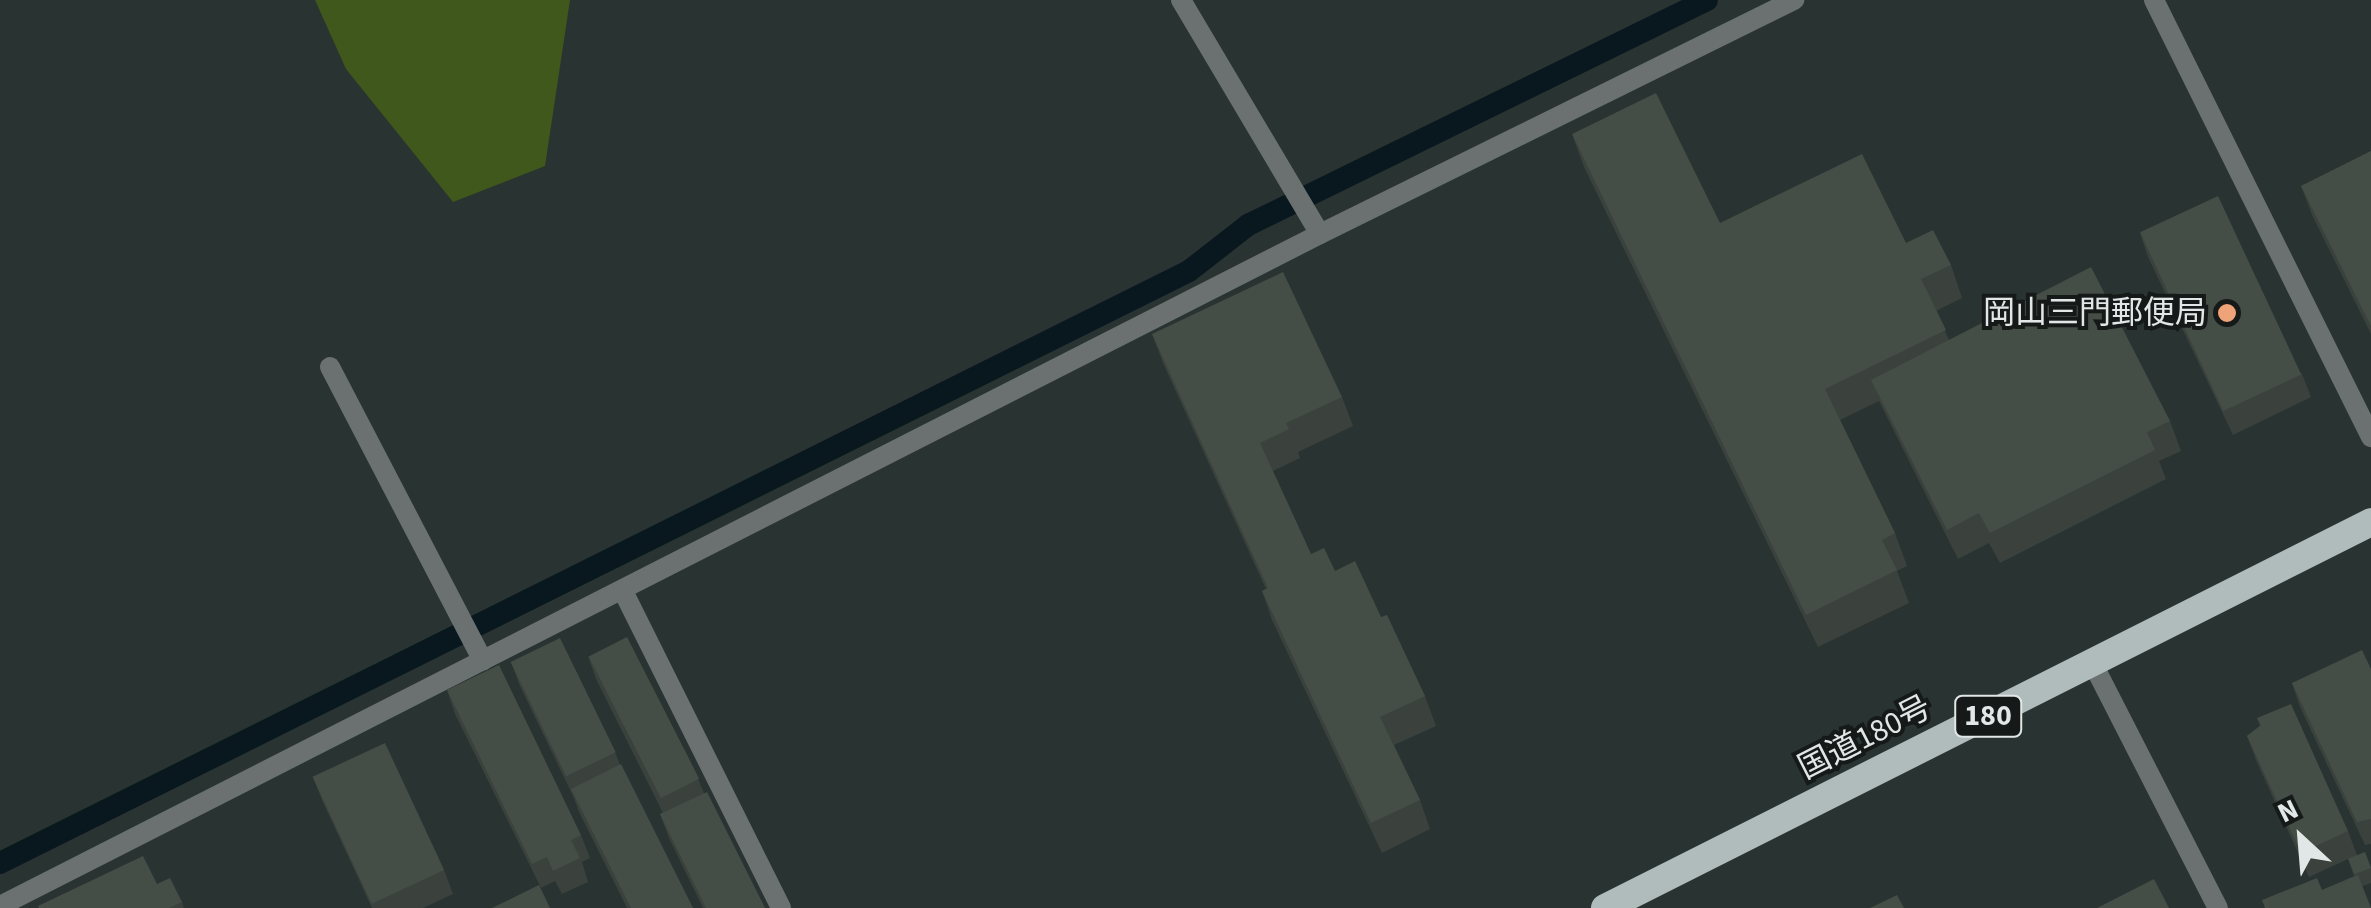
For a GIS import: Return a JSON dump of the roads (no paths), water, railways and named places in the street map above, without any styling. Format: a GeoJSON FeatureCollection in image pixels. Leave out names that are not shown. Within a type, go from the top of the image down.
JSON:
{"type":"FeatureCollection","features":[{"type":"Feature","properties":{"kind":"highway","name":"国道180号"},"geometry":{"type":"LineString","coordinates":[[1605,908],[2371,522]]}},
{"type":"Feature","properties":{"kind":"street"},"geometry":{"type":"LineString","coordinates":[[1181,0],[1320,234]]}},
{"type":"Feature","properties":{"kind":"street"},"geometry":{"type":"LineString","coordinates":[[0,906],[1320,234],[1794,0]]}},
{"type":"Feature","properties":{"kind":"street"},"geometry":{"type":"LineString","coordinates":[[2154,0],[2371,437]]}},
{"type":"Feature","properties":{"kind":"street"},"geometry":{"type":"LineString","coordinates":[[330,368],[483,661]]}},
{"type":"Feature","properties":{"kind":"street"},"geometry":{"type":"LineString","coordinates":[[622,592],[781,908]]}},
{"type":"Feature","properties":{"kind":"street"},"geometry":{"type":"LineString","coordinates":[[2093,664],[2218,908]]}},
{"type":"Feature","properties":{"kind":"waterway"},"geometry":{"type":"LineString","coordinates":[[0,863],[1189,271],[1248,225],[1707,0]]}},
{"type":"Feature","properties":{"kind":"place","name":"岡山三門郵便局"},"geometry":{"type":"Point","coordinates":[2227,313]}}]}
